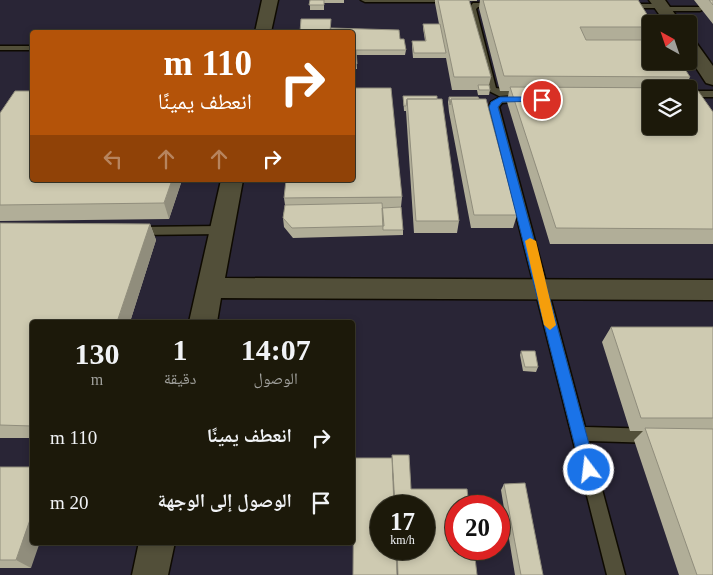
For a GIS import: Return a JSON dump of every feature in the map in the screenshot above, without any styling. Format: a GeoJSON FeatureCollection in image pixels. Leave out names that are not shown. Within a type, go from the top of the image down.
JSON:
{"type":"FeatureCollection","features":[{"type":"Feature","properties":{"kind":"street"},"geometry":{"type":"LineString","coordinates":[[263,30],[270,0]]}},
{"type":"Feature","properties":{"kind":"street"},"geometry":{"type":"LineString","coordinates":[[698,58],[713,79]]}},
{"type":"Feature","properties":{"kind":"street"},"geometry":{"type":"LineString","coordinates":[[203,320],[232,182]]}},
{"type":"Feature","properties":{"kind":"street"},"geometry":{"type":"LineString","coordinates":[[210,288],[713,290]]}},
{"type":"Feature","properties":{"kind":"street"},"geometry":{"type":"LineString","coordinates":[[150,575],[156,545]]}},
{"type":"Feature","properties":{"kind":"lane"},"geometry":{"type":"LineString","coordinates":[[365,0],[454,0]]}},
{"type":"Feature","properties":{"kind":"lane"},"geometry":{"type":"LineString","coordinates":[[506,5],[478,5],[472,7],[492,90],[534,96],[500,100],[494,104],[494,107],[531,242],[541,290],[616,575]]}},
{"type":"Feature","properties":{"kind":"lane"},"geometry":{"type":"LineString","coordinates":[[619,6],[661,5],[700,9]]}},
{"type":"Feature","properties":{"kind":"lane"},"geometry":{"type":"LineString","coordinates":[[0,48],[30,48]]}},
{"type":"Feature","properties":{"kind":"lane"},"geometry":{"type":"LineString","coordinates":[[697,94],[713,94]]}},
{"type":"Feature","properties":{"kind":"lane"},"geometry":{"type":"LineString","coordinates":[[697,100],[713,100]]}},
{"type":"Feature","properties":{"kind":"lane"},"geometry":{"type":"LineString","coordinates":[[126,231],[222,230]]}},
{"type":"Feature","properties":{"kind":"lane"},"geometry":{"type":"LineString","coordinates":[[579,434],[675,436]]}},
{"type":"Feature","properties":{"kind":"shaded area"},"geometry":{"type":"Polygon","coordinates":[[[0,0],[713,0],[713,575],[0,575],[0,0]]]}},
{"type":"Feature","properties":{"kind":"building"},"geometry":{"type":"Polygon","coordinates":[[[310,0],[324,0],[324,5],[309,5],[310,0]]]}},
{"type":"Feature","properties":{"kind":"building"},"geometry":{"type":"Polygon","coordinates":[[[438,0],[469,0],[491,77],[454,77],[438,0]]]}},
{"type":"Feature","properties":{"kind":"building"},"geometry":{"type":"Polygon","coordinates":[[[483,0],[638,0],[647,15],[642,15],[642,27],[580,27],[586,40],[642,40],[642,70],[686,70],[690,77],[504,76],[483,0]]]}},
{"type":"Feature","properties":{"kind":"building"},"geometry":{"type":"Polygon","coordinates":[[[301,19],[331,19],[330,30],[300,30],[301,19]]]}},
{"type":"Feature","properties":{"kind":"building"},"geometry":{"type":"Polygon","coordinates":[[[423,24],[440,24],[446,53],[414,53],[412,41],[426,41],[423,24]]]}},
{"type":"Feature","properties":{"kind":"building"},"geometry":{"type":"Polygon","coordinates":[[[331,28],[399,30],[400,39],[404,39],[406,50],[356,50],[357,64],[355,64],[355,30],[331,30],[331,28]]]}},
{"type":"Feature","properties":{"kind":"building"},"geometry":{"type":"Polygon","coordinates":[[[478,85],[489,85],[490,90],[479,90],[478,85]]]}},
{"type":"Feature","properties":{"kind":"building"},"geometry":{"type":"Polygon","coordinates":[[[510,87],[642,88],[642,135],[697,135],[697,89],[713,112],[713,229],[556,228],[510,87]]]}},
{"type":"Feature","properties":{"kind":"building"},"geometry":{"type":"Polygon","coordinates":[[[355,88],[391,88],[402,197],[284,198],[286,182],[355,182],[355,88]]]}},
{"type":"Feature","properties":{"kind":"building"},"geometry":{"type":"Polygon","coordinates":[[[15,91],[30,91],[30,182],[171,182],[164,203],[0,205],[0,113],[15,91]]]}},
{"type":"Feature","properties":{"kind":"building"},"geometry":{"type":"Polygon","coordinates":[[[403,96],[437,96],[437,99],[407,99],[406,106],[404,106],[403,96]]]}},
{"type":"Feature","properties":{"kind":"building"},"geometry":{"type":"Polygon","coordinates":[[[449,97],[478,97],[479,99],[451,99],[450,105],[449,97]]]}},
{"type":"Feature","properties":{"kind":"building"},"geometry":{"type":"Polygon","coordinates":[[[407,99],[442,99],[459,221],[416,221],[407,99]]]}},
{"type":"Feature","properties":{"kind":"building"},"geometry":{"type":"Polygon","coordinates":[[[451,99],[486,99],[517,215],[474,215],[451,99]]]}},
{"type":"Feature","properties":{"kind":"building"},"geometry":{"type":"Polygon","coordinates":[[[382,203],[384,226],[292,228],[283,218],[285,205],[382,203]]]}},
{"type":"Feature","properties":{"kind":"building"},"geometry":{"type":"Polygon","coordinates":[[[401,207],[403,230],[383,230],[382,208],[401,207]]]}},
{"type":"Feature","properties":{"kind":"building"},"geometry":{"type":"Polygon","coordinates":[[[0,223],[150,224],[118,320],[30,320],[30,426],[0,425],[0,223]]]}},
{"type":"Feature","properties":{"kind":"building"},"geometry":{"type":"Polygon","coordinates":[[[611,327],[713,327],[713,418],[641,418],[611,327]]]}},
{"type":"Feature","properties":{"kind":"building"},"geometry":{"type":"Polygon","coordinates":[[[521,351],[535,351],[538,367],[525,367],[521,351]]]}},
{"type":"Feature","properties":{"kind":"building"},"geometry":{"type":"Polygon","coordinates":[[[645,428],[713,429],[713,575],[697,575],[645,428]]]}},
{"type":"Feature","properties":{"kind":"building"},"geometry":{"type":"Polygon","coordinates":[[[392,455],[409,455],[411,489],[467,489],[468,495],[445,495],[445,560],[475,560],[477,575],[398,575],[397,560],[435,560],[435,495],[394,495],[392,455]]]}},
{"type":"Feature","properties":{"kind":"building"},"geometry":{"type":"Polygon","coordinates":[[[355,458],[392,458],[394,495],[370,495],[370,560],[396,560],[397,575],[353,575],[355,458]]]}},
{"type":"Feature","properties":{"kind":"building"},"geometry":{"type":"Polygon","coordinates":[[[0,467],[30,467],[30,520],[16,560],[0,560],[0,467]]]}},
{"type":"Feature","properties":{"kind":"building"},"geometry":{"type":"Polygon","coordinates":[[[525,483],[543,575],[521,575],[510,516],[510,495],[506,495],[504,484],[525,483]]]}},
{"type":"Feature","properties":{"kind":"slow traffic"},"geometry":{"type":"LineString","coordinates":[[530,241],[550,325]]}},
{"type":"Feature","properties":{"kind":"route"},"geometry":{"type":"LineString","coordinates":[[542,100],[500,100],[496,101],[494,107],[531,242],[541,290],[589,470]]}}]}
